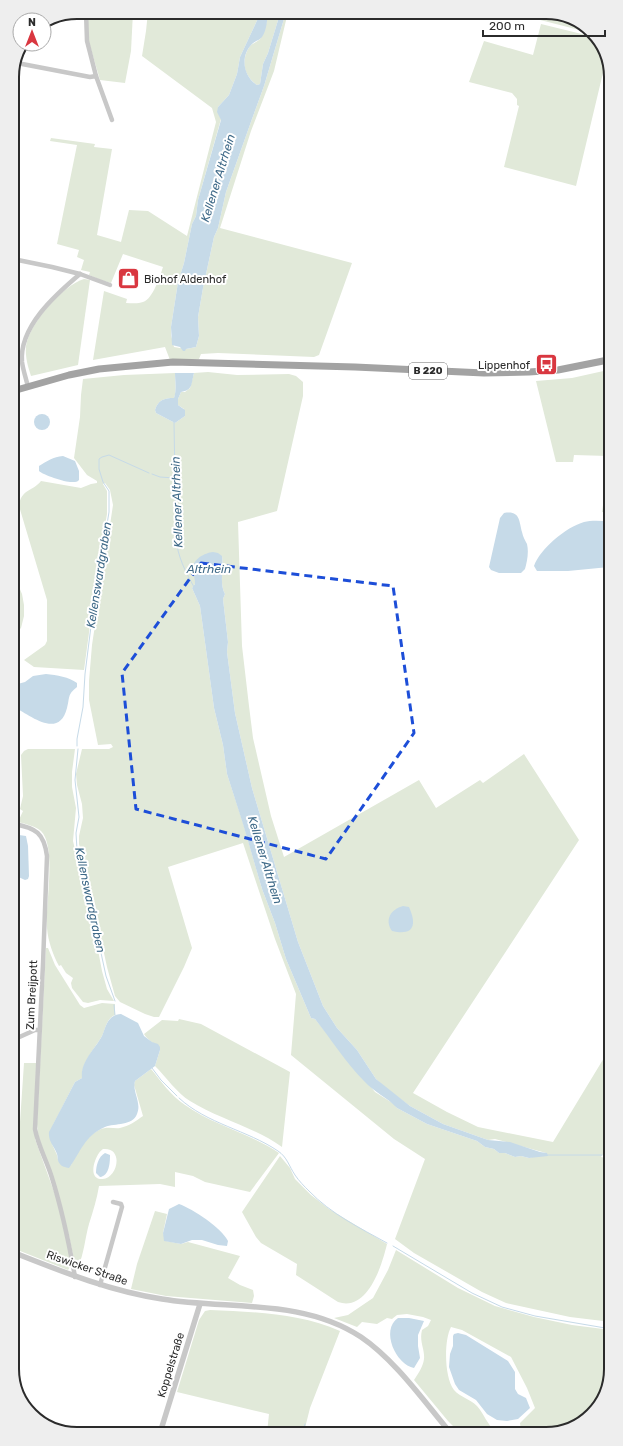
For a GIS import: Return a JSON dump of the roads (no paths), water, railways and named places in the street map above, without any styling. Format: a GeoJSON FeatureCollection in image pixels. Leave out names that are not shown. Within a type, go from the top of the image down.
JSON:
{"type":"FeatureCollection","features":[{"type":"Feature","properties":{"kind":"main road","name":"B 220"},"geometry":{"type":"LineString","coordinates":[[19,389],[100,369],[152,363],[191,362],[484,373],[564,369],[604,361]]}},
{"type":"Feature","properties":{"kind":"street"},"geometry":{"type":"LineString","coordinates":[[86,19],[87,41],[96,76],[112,120]]}},
{"type":"Feature","properties":{"kind":"street"},"geometry":{"type":"LineString","coordinates":[[21,64],[90,77],[96,76]]}},
{"type":"Feature","properties":{"kind":"street"},"geometry":{"type":"LineString","coordinates":[[19,261],[80,274],[110,285]]}},
{"type":"Feature","properties":{"kind":"street"},"geometry":{"type":"LineString","coordinates":[[28,387],[22,362],[23,348],[28,334],[41,312],[57,294],[80,274]]}},
{"type":"Feature","properties":{"kind":"street","name":"Zum Breijpott"},"geometry":{"type":"LineString","coordinates":[[19,825],[37,831],[46,847],[35,1129],[40,1149],[50,1172],[59,1201],[75,1277]]}},
{"type":"Feature","properties":{"kind":"street"},"geometry":{"type":"LineString","coordinates":[[19,1037],[35,1030],[39,1030]]}},
{"type":"Feature","properties":{"kind":"street"},"geometry":{"type":"LineString","coordinates":[[100,1285],[122,1207],[122,1205],[113,1202]]}},
{"type":"Feature","properties":{"kind":"street","name":"Riswicker Straße"},"geometry":{"type":"LineString","coordinates":[[19,1255],[75,1277],[100,1285],[162,1300],[281,1309],[326,1319],[360,1336],[383,1354],[447,1427]]}},
{"type":"Feature","properties":{"kind":"street","name":"Koppelstraße"},"geometry":{"type":"LineString","coordinates":[[162,1427],[200,1304]]}},
{"type":"Feature","properties":{"kind":"water"},"geometry":{"type":"Polygon","coordinates":[[[258,19],[267,19],[264,34],[248,49],[245,60],[246,71],[252,81],[257,85],[260,84],[263,64],[278,19],[284,19],[264,86],[226,192],[203,288],[198,317],[199,336],[196,347],[183,351],[180,347],[172,345],[171,327],[178,282],[184,263],[192,224],[196,216],[198,200],[221,120],[217,112],[218,107],[229,95],[237,74],[240,57],[258,19]]]}},
{"type":"Feature","properties":{"kind":"water"},"geometry":{"type":"Polygon","coordinates":[[[175,373],[194,373],[190,388],[181,392],[178,399],[178,405],[185,410],[185,416],[175,423],[156,413],[155,410],[162,400],[174,398],[176,389],[175,373]]]}},
{"type":"Feature","properties":{"kind":"water"},"geometry":{"type":"Polygon","coordinates":[[[39,414],[45,414],[50,419],[48,428],[45,430],[39,430],[34,425],[34,419],[39,414]]]}},
{"type":"Feature","properties":{"kind":"water"},"geometry":{"type":"Polygon","coordinates":[[[63,456],[75,461],[79,471],[79,480],[77,482],[61,480],[45,475],[39,471],[39,466],[42,464],[53,458],[63,456]]]}},
{"type":"Feature","properties":{"kind":"water"},"geometry":{"type":"Polygon","coordinates":[[[504,513],[513,513],[518,517],[528,547],[525,569],[521,573],[499,573],[491,570],[489,567],[500,518],[504,513]]]}},
{"type":"Feature","properties":{"kind":"water"},"geometry":{"type":"Polygon","coordinates":[[[604,521],[604,567],[568,571],[537,571],[534,566],[537,559],[554,540],[577,525],[584,522],[604,521]]]}},
{"type":"Feature","properties":{"kind":"water","name":"Altrhein"},"geometry":{"type":"Polygon","coordinates":[[[213,552],[222,556],[222,586],[225,594],[223,599],[228,642],[227,652],[235,713],[252,788],[298,942],[323,1006],[337,1028],[357,1050],[376,1079],[410,1106],[443,1124],[488,1140],[510,1142],[547,1153],[548,1156],[529,1158],[521,1156],[515,1157],[505,1153],[499,1153],[494,1149],[485,1147],[477,1141],[427,1124],[397,1108],[357,1074],[315,1019],[311,1018],[286,959],[275,923],[262,889],[227,774],[223,745],[214,708],[200,606],[192,588],[195,584],[193,567],[196,560],[213,552]]]}},
{"type":"Feature","properties":{"kind":"water"},"geometry":{"type":"Polygon","coordinates":[[[46,674],[54,675],[70,679],[77,683],[77,687],[69,696],[67,708],[63,717],[58,722],[51,724],[44,722],[19,710],[19,684],[25,682],[33,676],[46,674]]]}},
{"type":"Feature","properties":{"kind":"water"},"geometry":{"type":"Polygon","coordinates":[[[19,835],[26,836],[28,846],[29,876],[28,879],[25,880],[19,877],[19,835]]]}},
{"type":"Feature","properties":{"kind":"water"},"geometry":{"type":"Polygon","coordinates":[[[403,906],[409,907],[413,919],[412,928],[405,932],[392,931],[389,923],[390,916],[392,912],[403,906]]]}},
{"type":"Feature","properties":{"kind":"water"},"geometry":{"type":"Polygon","coordinates":[[[121,1014],[138,1023],[144,1036],[152,1042],[158,1044],[160,1047],[155,1066],[135,1081],[134,1085],[138,1101],[138,1110],[135,1118],[132,1121],[123,1124],[105,1127],[92,1135],[69,1168],[64,1167],[58,1162],[57,1154],[49,1138],[49,1132],[75,1082],[82,1078],[83,1067],[102,1036],[108,1021],[113,1016],[121,1014]]]}},
{"type":"Feature","properties":{"kind":"water"},"geometry":{"type":"Polygon","coordinates":[[[105,1153],[110,1155],[109,1165],[107,1172],[100,1177],[96,1173],[97,1165],[99,1159],[105,1153]]]}},
{"type":"Feature","properties":{"kind":"water"},"geometry":{"type":"Polygon","coordinates":[[[179,1204],[199,1214],[220,1230],[228,1241],[227,1246],[202,1240],[192,1240],[181,1244],[164,1241],[163,1233],[169,1209],[179,1204]]]}},
{"type":"Feature","properties":{"kind":"water"},"geometry":{"type":"Polygon","coordinates":[[[398,1318],[409,1318],[424,1321],[418,1335],[420,1358],[414,1368],[401,1361],[392,1346],[390,1330],[393,1323],[398,1318]]]}},
{"type":"Feature","properties":{"kind":"water"},"geometry":{"type":"Polygon","coordinates":[[[458,1333],[466,1335],[508,1361],[515,1372],[515,1389],[518,1394],[526,1398],[530,1408],[518,1419],[507,1421],[497,1420],[487,1414],[476,1400],[459,1390],[455,1384],[449,1367],[450,1354],[453,1346],[453,1336],[454,1334],[458,1333]]]}},
{"type":"Feature","properties":{"kind":"waterway","name":"Kellener Altrhein"},"geometry":{"type":"LineString","coordinates":[[174,422],[176,539],[182,564],[194,587]]}},
{"type":"Feature","properties":{"kind":"waterway","name":"Kellenswardgraben"},"geometry":{"type":"LineString","coordinates":[[77,746],[83,707],[85,674],[93,610],[109,512],[109,491],[103,482],[99,469],[99,459],[109,455],[149,473]]}},
{"type":"Feature","properties":{"kind":"waterway","name":"Kellenswardgraben"},"geometry":{"type":"LineString","coordinates":[[152,474],[160,477],[174,478]]}},
{"type":"Feature","properties":{"kind":"waterway","name":"Kellenswardgraben"},"geometry":{"type":"LineString","coordinates":[[78,749],[75,780],[79,817],[76,833],[77,850],[87,888],[106,976],[115,1001]]}},
{"type":"Feature","properties":{"kind":"waterway","name":"Kellenswardgraben"},"geometry":{"type":"LineString","coordinates":[[114,1005],[115,1015]]}},
{"type":"Feature","properties":{"kind":"waterway","name":"Kellenswardgraben"},"geometry":{"type":"LineString","coordinates":[[152,1068],[161,1080],[177,1096]]}},
{"type":"Feature","properties":{"kind":"waterway","name":"Kellenswardgraben"},"geometry":{"type":"LineString","coordinates":[[179,1098],[190,1107],[214,1121],[266,1144],[281,1153],[298,1179],[327,1207],[346,1220],[387,1243]]}},
{"type":"Feature","properties":{"kind":"waterway","name":"Kellener Altrhein"},"geometry":{"type":"LineString","coordinates":[[547,1155],[602,1155]]}},
{"type":"Feature","properties":{"kind":"waterway","name":"Kellenswardgraben"},"geometry":{"type":"LineString","coordinates":[[393,1246],[472,1293],[502,1307],[535,1316],[604,1328]]}},
{"type":"Feature","properties":{"kind":"place","name":"Biohof Aldenhof"},"geometry":{"type":"Point","coordinates":[129,279]}},
{"type":"Feature","properties":{"kind":"place","name":"Lippenhof"},"geometry":{"type":"Point","coordinates":[546,365]}}]}
